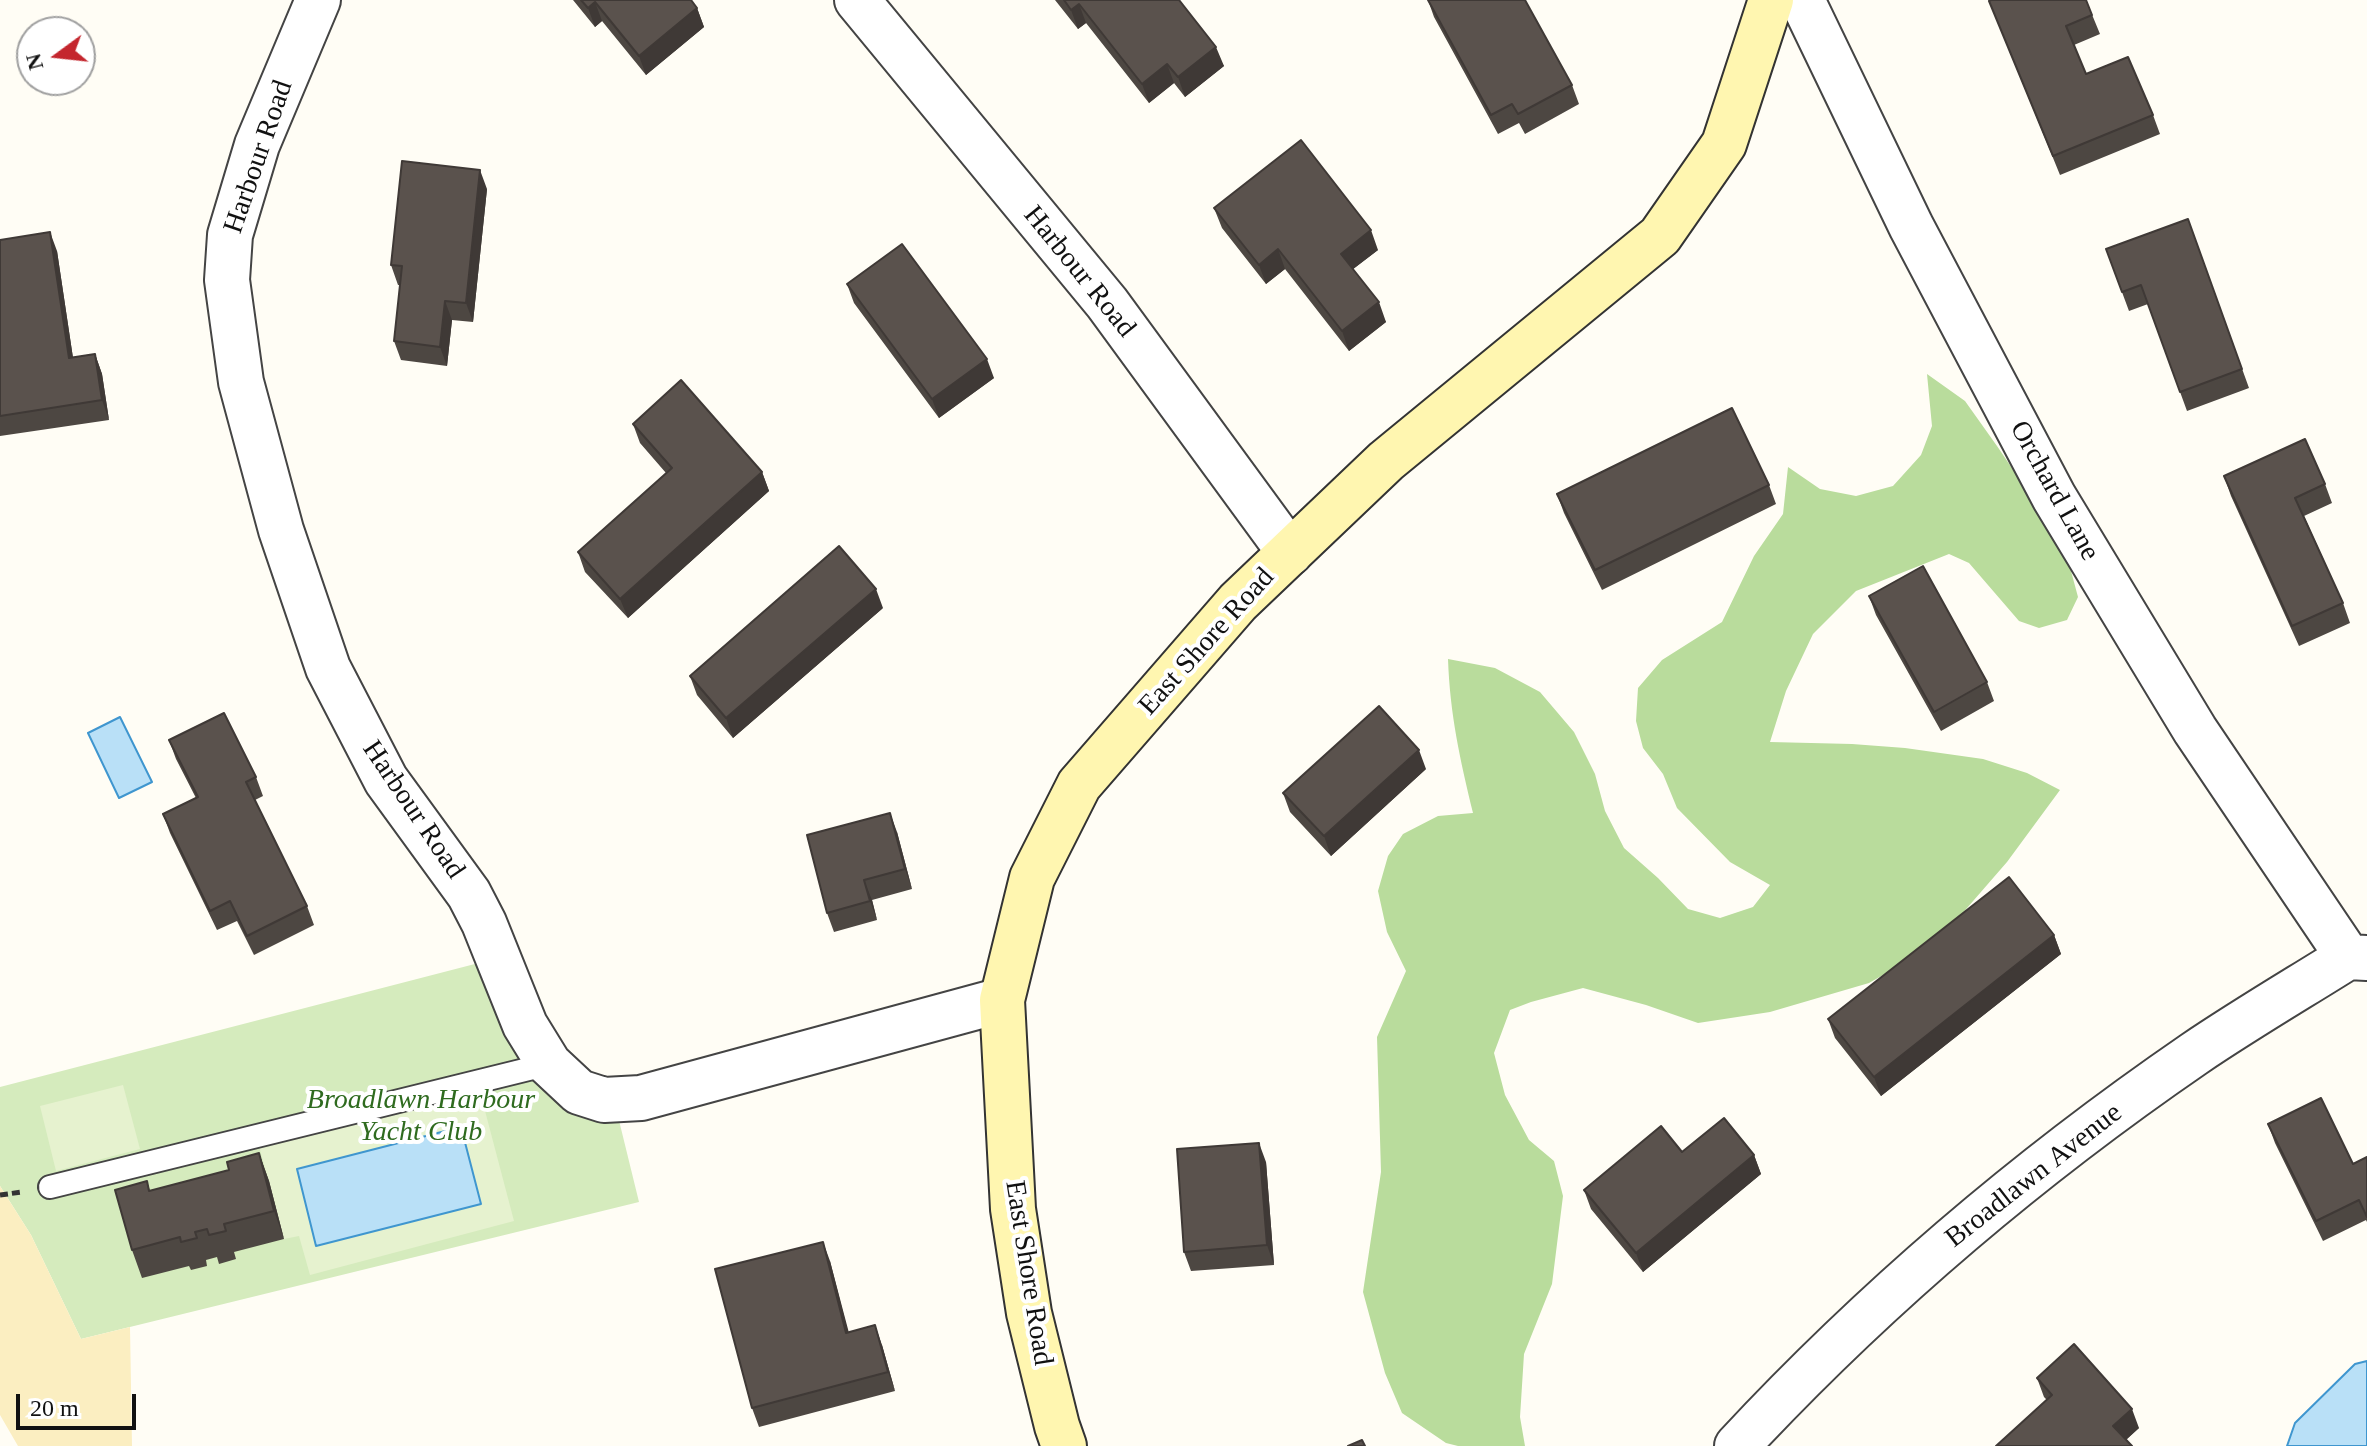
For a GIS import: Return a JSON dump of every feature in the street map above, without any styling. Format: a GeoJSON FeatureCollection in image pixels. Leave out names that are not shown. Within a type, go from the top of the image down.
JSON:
{"type":"FeatureCollection","features":[{"type":"Feature","properties":{"kind":"main road","name":"East Shore Road"},"geometry":{"type":"LineString","coordinates":[[1064,1446],[1029,1313],[1013,1209],[1002,1000],[1032,878],[1079,785],[1238,602],[1386,461],[1660,236],[1724,144],[1771,0]]}},
{"type":"Feature","properties":{"kind":"street","name":"Harbour Road"},"geometry":{"type":"LineString","coordinates":[[318,0],[257,145],[230,235],[227,280],[241,382],[281,530],[328,668],[386,780],[469,894],[525,1025],[549,1064],[579,1092],[604,1100],[641,1098],[1002,1000]]}},
{"type":"Feature","properties":{"kind":"street","name":"Harbour Road"},"geometry":{"type":"LineString","coordinates":[[857,0],[1107,303],[1290,553]]}},
{"type":"Feature","properties":{"kind":"street","name":"Orchard Lane"},"geometry":{"type":"LineString","coordinates":[[1802,0],[1911,226],[2054,497],[2195,730],[2358,957]]}},
{"type":"Feature","properties":{"kind":"street","name":"Broadlawn Avenue"},"geometry":{"type":"LineString","coordinates":[[1737,1446],[1781,1398],[1913,1271],[2055,1155],[2194,1054],[2358,957]]}},
{"type":"Feature","properties":{"kind":"lane"},"geometry":{"type":"LineString","coordinates":[[50,1187],[549,1064]]}},
{"type":"Feature","properties":{"kind":"green space"},"geometry":{"type":"Polygon","coordinates":[[[1927,374],[1965,401],[1997,446],[2064,545],[2078,597],[2067,620],[2039,628],[2019,621],[1969,563],[1949,554],[1856,591],[1813,634],[1786,691],[1770,742],[1905,748],[1983,759],[2027,773],[2060,790],[2007,862],[1934,946],[1869,983],[1770,1012],[1698,1023],[1583,988],[1510,1010],[1494,1053],[1505,1095],[1529,1140],[1554,1161],[1563,1196],[1552,1284],[1524,1354],[1520,1417],[1525,1446],[1458,1446],[1446,1443],[1402,1413],[1385,1373],[1363,1292],[1381,1172],[1377,1037],[1406,971],[1387,932],[1378,891],[1388,856],[1403,834],[1438,816],[1473,813],[1456,737],[1448,659],[1495,668],[1540,692],[1574,732],[1595,774],[1605,811],[1624,848],[1688,909],[1720,918],[1753,907],[1770,885],[1730,862],[1677,808],[1663,774],[1643,748],[1636,721],[1638,688],[1662,660],[1722,622],[1754,556],[1783,514],[1788,467],[1820,489],[1856,496],[1893,486],[1921,455],[1932,426],[1927,374]]]}},
{"type":"Feature","properties":{"kind":"green space","name":"Broadlawn Harbour Yacht Club"},"geometry":{"type":"Polygon","coordinates":[[[498,958],[525,1025],[614,1100],[639,1202],[81,1339],[31,1235],[0,1186],[0,1087],[498,958]]]}},
{"type":"Feature","properties":{"kind":"green space"},"geometry":{"type":"Polygon","coordinates":[[[123,1085],[140,1149],[56,1171],[40,1106],[123,1085]]]}},
{"type":"Feature","properties":{"kind":"green space"},"geometry":{"type":"Polygon","coordinates":[[[479,1088],[514,1221],[310,1275],[299,1236],[284,1239],[259,1146],[479,1088]]]}},
{"type":"Feature","properties":{"kind":"sand"},"geometry":{"type":"Polygon","coordinates":[[[0,1186],[31,1235],[81,1339],[130,1327],[132,1446],[18,1446],[0,1415],[0,1186]]]}},
{"type":"Feature","properties":{"kind":"water"},"geometry":{"type":"Polygon","coordinates":[[[120,717],[152,782],[119,798],[88,733],[120,717]]]}},
{"type":"Feature","properties":{"kind":"water"},"geometry":{"type":"Polygon","coordinates":[[[461,1127],[481,1204],[316,1246],[297,1169],[461,1127]]]}},
{"type":"Feature","properties":{"kind":"water"},"geometry":{"type":"Polygon","coordinates":[[[2367,1361],[2367,1446],[2287,1446],[2295,1423],[2355,1364],[2367,1361]]]}},
{"type":"Feature","properties":{"kind":"building"},"geometry":{"type":"Polygon","coordinates":[[[581,0],[691,0],[697,8],[639,56],[595,2],[588,8],[581,0]]]}},
{"type":"Feature","properties":{"kind":"building"},"geometry":{"type":"Polygon","coordinates":[[[1064,0],[1179,0],[1216,47],[1178,77],[1167,64],[1142,84],[1079,4],[1071,10],[1064,0]]]}},
{"type":"Feature","properties":{"kind":"building"},"geometry":{"type":"Polygon","coordinates":[[[1428,0],[1525,0],[1572,85],[1518,114],[1512,104],[1491,115],[1428,0]]]}},
{"type":"Feature","properties":{"kind":"building"},"geometry":{"type":"Polygon","coordinates":[[[1991,0],[2086,0],[2092,15],[2066,26],[2086,74],[2128,57],[2153,115],[2053,156],[1991,0]]]}},
{"type":"Feature","properties":{"kind":"building"},"geometry":{"type":"Polygon","coordinates":[[[1301,140],[1371,230],[1341,254],[1379,302],[1342,331],[1278,249],[1259,265],[1214,208],[1301,140]]]}},
{"type":"Feature","properties":{"kind":"building"},"geometry":{"type":"Polygon","coordinates":[[[402,161],[480,170],[466,303],[445,301],[440,347],[394,341],[402,266],[391,265],[402,161]]]}},
{"type":"Feature","properties":{"kind":"building"},"geometry":{"type":"Polygon","coordinates":[[[2188,219],[2242,369],[2180,392],[2141,285],[2122,292],[2106,249],[2188,219]]]}},
{"type":"Feature","properties":{"kind":"building"},"geometry":{"type":"Polygon","coordinates":[[[50,232],[69,358],[95,354],[102,400],[0,416],[0,240],[50,232]]]}},
{"type":"Feature","properties":{"kind":"building"},"geometry":{"type":"Polygon","coordinates":[[[902,244],[987,359],[932,399],[847,284],[902,244]]]}},
{"type":"Feature","properties":{"kind":"building"},"geometry":{"type":"Polygon","coordinates":[[[681,380],[762,472],[620,599],[578,552],[672,468],[633,424],[681,380]]]}},
{"type":"Feature","properties":{"kind":"building"},"geometry":{"type":"Polygon","coordinates":[[[1732,408],[1769,485],[1595,570],[1557,494],[1732,408]]]}},
{"type":"Feature","properties":{"kind":"building"},"geometry":{"type":"Polygon","coordinates":[[[2305,439],[2325,484],[2295,498],[2343,603],[2292,626],[2224,476],[2305,439]]]}},
{"type":"Feature","properties":{"kind":"building"},"geometry":{"type":"Polygon","coordinates":[[[839,546],[876,589],[726,718],[690,676],[839,546]]]}},
{"type":"Feature","properties":{"kind":"building"},"geometry":{"type":"Polygon","coordinates":[[[1923,566],[1987,682],[1934,712],[1869,596],[1923,566]]]}},
{"type":"Feature","properties":{"kind":"building"},"geometry":{"type":"Polygon","coordinates":[[[1379,706],[1419,750],[1324,836],[1283,793],[1379,706]]]}},
{"type":"Feature","properties":{"kind":"building"},"geometry":{"type":"Polygon","coordinates":[[[224,713],[256,777],[246,782],[307,906],[247,936],[230,901],[210,911],[163,814],[198,797],[169,740],[224,713]]]}},
{"type":"Feature","properties":{"kind":"building"},"geometry":{"type":"Polygon","coordinates":[[[890,813],[905,869],[864,880],[870,901],[827,913],[807,835],[890,813]]]}},
{"type":"Feature","properties":{"kind":"building"},"geometry":{"type":"Polygon","coordinates":[[[2009,877],[2054,935],[1874,1077],[1828,1019],[2009,877]]]}},
{"type":"Feature","properties":{"kind":"building"},"geometry":{"type":"Polygon","coordinates":[[[2321,1098],[2353,1164],[2367,1157],[2367,1217],[2359,1200],[2316,1221],[2268,1124],[2321,1098]]]}},
{"type":"Feature","properties":{"kind":"building"},"geometry":{"type":"Polygon","coordinates":[[[1724,1118],[1754,1155],[1636,1253],[1584,1190],[1661,1126],[1682,1152],[1724,1118]]]}},
{"type":"Feature","properties":{"kind":"building"},"geometry":{"type":"Polygon","coordinates":[[[1259,1143],[1267,1245],[1184,1252],[1177,1149],[1259,1143]]]}},
{"type":"Feature","properties":{"kind":"building"},"geometry":{"type":"Polygon","coordinates":[[[259,1153],[274,1211],[224,1224],[226,1231],[209,1235],[207,1229],[195,1232],[197,1238],[181,1242],[180,1237],[132,1250],[115,1190],[147,1181],[149,1191],[229,1170],[227,1162],[259,1153]]]}},
{"type":"Feature","properties":{"kind":"building"},"geometry":{"type":"Polygon","coordinates":[[[823,1242],[846,1333],[875,1325],[888,1372],[752,1408],[715,1269],[823,1242]]]}},
{"type":"Feature","properties":{"kind":"building"},"geometry":{"type":"Polygon","coordinates":[[[2074,1344],[2132,1409],[2113,1426],[2132,1446],[1996,1446],[2052,1395],[2037,1378],[2074,1344]]]}},
{"type":"Feature","properties":{"kind":"building"},"geometry":{"type":"Polygon","coordinates":[[[1362,1440],[1365,1446],[1348,1446],[1362,1440]]]}}]}
